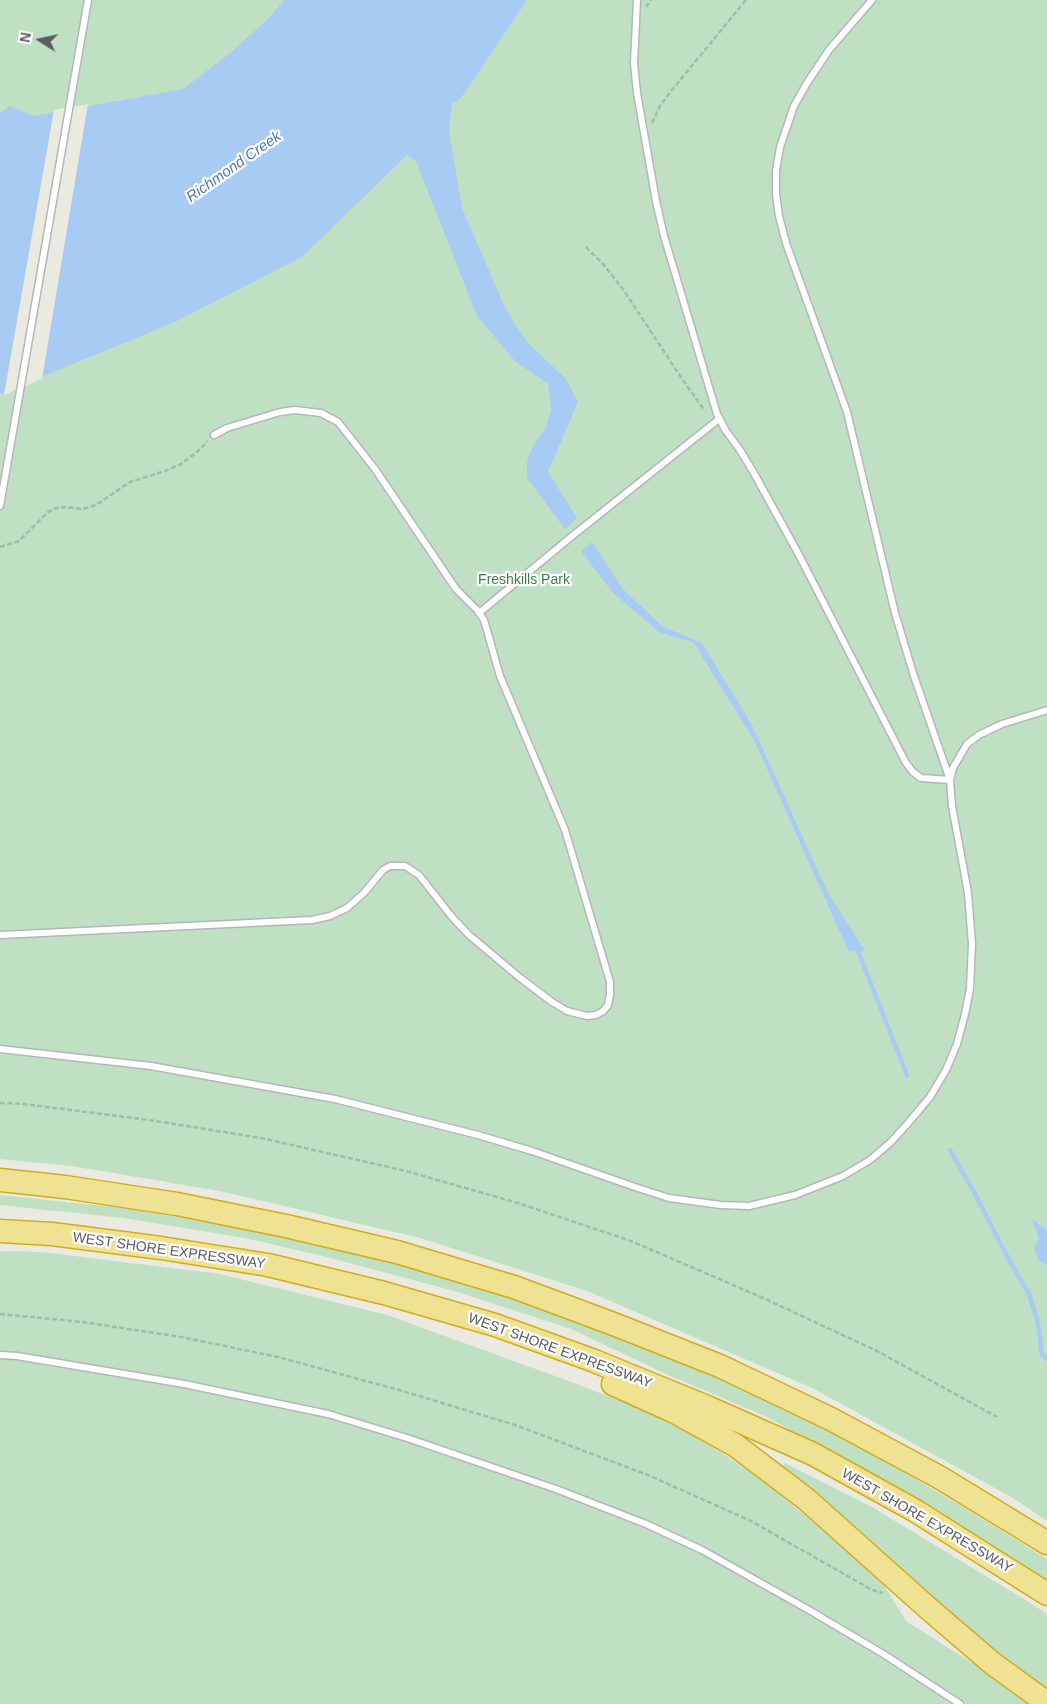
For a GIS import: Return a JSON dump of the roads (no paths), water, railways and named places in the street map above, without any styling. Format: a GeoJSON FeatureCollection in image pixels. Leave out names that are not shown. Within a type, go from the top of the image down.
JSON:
{"type":"FeatureCollection","features":[{"type":"Feature","properties":{"kind":"highway"},"geometry":{"type":"LineString","coordinates":[[0,1180],[65,1187],[177,1204],[286,1226],[397,1252],[514,1287],[720,1366],[831,1419],[939,1477],[1047,1543]]}},
{"type":"Feature","properties":{"kind":"highway","name":"WEST SHORE EXPRESSWAY"},"geometry":{"type":"LineString","coordinates":[[0,1231],[62,1235],[268,1265],[384,1293],[495,1325],[592,1360],[707,1407],[804,1450],[914,1510],[1047,1594]]}},
{"type":"Feature","properties":{"kind":"highway"},"geometry":{"type":"LineString","coordinates":[[384,1293],[586,1372],[675,1412],[735,1445],[806,1499],[985,1657],[1047,1703]]}},
{"type":"Feature","properties":{"kind":"lane"},"geometry":{"type":"LineString","coordinates":[[0,506],[88,0]]}},
{"type":"Feature","properties":{"kind":"lane"},"geometry":{"type":"LineString","coordinates":[[637,0],[634,64],[637,93],[656,201],[664,236],[719,419],[755,475],[799,555],[906,763],[921,778],[950,780]]}},
{"type":"Feature","properties":{"kind":"lane"},"geometry":{"type":"LineString","coordinates":[[0,1049],[151,1066],[336,1099],[478,1135],[532,1151],[670,1198],[714,1205],[748,1206],[795,1196],[843,1176],[870,1160],[891,1142],[930,1097],[946,1070],[957,1044],[970,989],[972,944],[968,893],[955,828],[950,780],[895,614],[847,412],[786,243],[776,194],[776,171],[780,147],[794,106],[829,50],[872,0]]}},
{"type":"Feature","properties":{"kind":"lane"},"geometry":{"type":"LineString","coordinates":[[0,935],[312,920],[330,916],[347,908],[383,870],[390,866],[405,866],[419,875],[452,917],[469,935],[552,1002],[567,1011],[579,1015],[596,1015],[608,1005],[610,982],[565,830],[500,676],[484,620],[456,589],[374,469],[338,422],[321,413],[295,410],[280,412],[227,428],[214,435]]}},
{"type":"Feature","properties":{"kind":"lane"},"geometry":{"type":"LineString","coordinates":[[479,613],[719,419]]}},
{"type":"Feature","properties":{"kind":"lane"},"geometry":{"type":"LineString","coordinates":[[950,780],[959,755],[967,744],[979,735],[1002,724],[1047,710]]}},
{"type":"Feature","properties":{"kind":"lane"},"geometry":{"type":"LineString","coordinates":[[0,1356],[17,1356],[184,1384],[328,1414],[426,1444],[556,1489],[646,1524],[725,1563],[885,1655],[960,1704]]}},
{"type":"Feature","properties":{"kind":"water","name":"Richmond Creek"},"geometry":{"type":"Polygon","coordinates":[[[284,0],[527,0],[461,98],[452,104],[449,132],[462,208],[503,303],[528,343],[566,379],[578,402],[548,472],[577,518],[565,529],[527,478],[527,462],[532,448],[546,428],[551,409],[548,384],[515,361],[477,316],[416,161],[407,155],[302,257],[175,322],[0,394],[0,113],[10,106],[33,116],[183,89],[229,54],[272,15],[284,0]]]}},
{"type":"Feature","properties":{"kind":"water"},"geometry":{"type":"Polygon","coordinates":[[[592,542],[622,588],[662,626],[702,643],[752,725],[828,893],[864,949],[862,952],[857,950],[849,952],[755,742],[694,643],[659,632],[613,593],[581,551],[592,542]]]}},
{"type":"Feature","properties":{"kind":"water"},"geometry":{"type":"Polygon","coordinates":[[[1032,1219],[1047,1230],[1047,1265],[1039,1261],[1034,1248],[1039,1239],[1032,1219]]]}},
{"type":"Feature","properties":{"kind":"waterway"},"geometry":{"type":"LineString","coordinates":[[856,946],[907,1075]]}},
{"type":"Feature","properties":{"kind":"waterway"},"geometry":{"type":"LineString","coordinates":[[950,1150],[1029,1294],[1038,1323],[1042,1355],[1047,1359]]}},
{"type":"Feature","properties":{"kind":"park label","name":"Freshkills Park"},"geometry":{"type":"Point","coordinates":[524,580]}}]}
